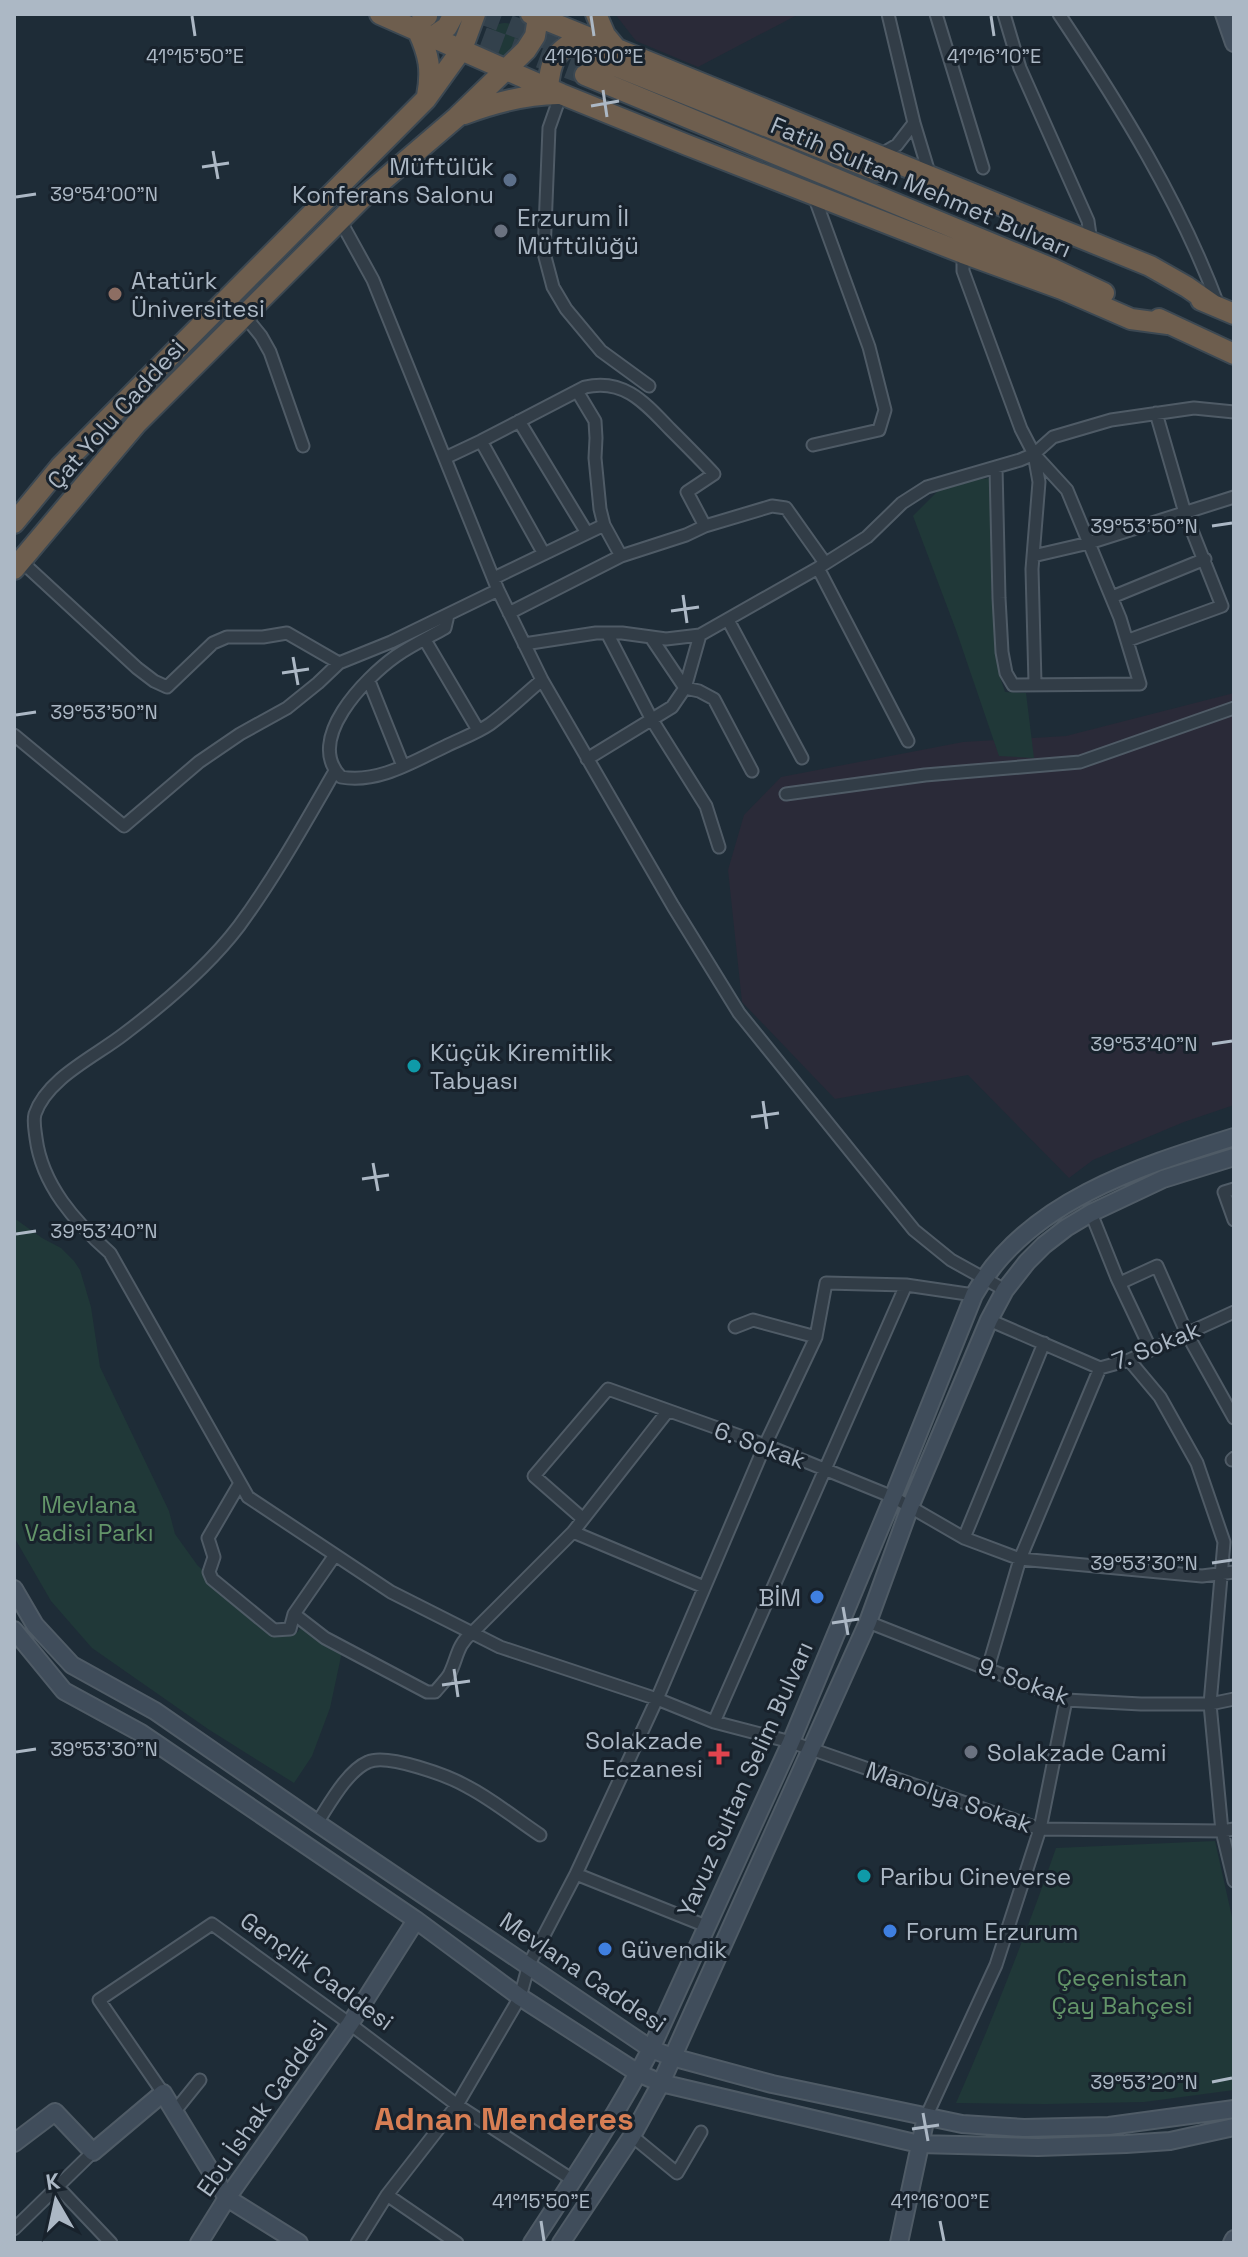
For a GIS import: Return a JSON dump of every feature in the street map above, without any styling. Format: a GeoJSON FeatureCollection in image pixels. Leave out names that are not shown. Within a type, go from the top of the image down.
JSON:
{"type":"FeatureCollection","features":[{"type":"Feature","properties":{"kind":"highway"},"geometry":{"type":"LineString","coordinates":[[380,14],[447,27],[454,14]]}},
{"type":"Feature","properties":{"kind":"highway","name":"Çat Yolu Caddesi"},"geometry":{"type":"LineString","coordinates":[[14,523],[60,467],[426,99],[462,49],[475,14]]}},
{"type":"Feature","properties":{"kind":"highway"},"geometry":{"type":"LineString","coordinates":[[596,14],[605,35],[619,52]]}},
{"type":"Feature","properties":{"kind":"highway"},"geometry":{"type":"LineString","coordinates":[[536,15],[619,52],[1150,266],[1222,309]]}},
{"type":"Feature","properties":{"kind":"highway","name":"Çat Yolu Caddesi"},"geometry":{"type":"LineString","coordinates":[[18,565],[136,424],[360,200],[457,117],[526,50],[535,36],[536,15]]}},
{"type":"Feature","properties":{"kind":"highway"},"geometry":{"type":"LineString","coordinates":[[425,24],[462,49],[555,91],[814,195],[1062,289],[1131,319],[1168,324]]}},
{"type":"Feature","properties":{"kind":"highway"},"geometry":{"type":"LineString","coordinates":[[425,24],[431,76],[426,99]]}},
{"type":"Feature","properties":{"kind":"highway"},"geometry":{"type":"LineString","coordinates":[[555,91],[550,68],[560,49],[583,36]]}},
{"type":"Feature","properties":{"kind":"highway","name":"Fatih Sultan Mehmet Bulvarı"},"geometry":{"type":"LineString","coordinates":[[1222,309],[589,66],[1053,269],[1234,354]]}},
{"type":"Feature","properties":{"kind":"highway"},"geometry":{"type":"LineString","coordinates":[[457,117],[492,104],[555,91]]}},
{"type":"Feature","properties":{"kind":"street"},"geometry":{"type":"LineString","coordinates":[[888,14],[930,178]]}},
{"type":"Feature","properties":{"kind":"street"},"geometry":{"type":"LineString","coordinates":[[936,14],[983,168]]}},
{"type":"Feature","properties":{"kind":"street"},"geometry":{"type":"LineString","coordinates":[[1004,14],[1020,68],[1088,221],[1091,242]]}},
{"type":"Feature","properties":{"kind":"street"},"geometry":{"type":"LineString","coordinates":[[1059,14],[1130,125],[1167,191],[1222,309]]}},
{"type":"Feature","properties":{"kind":"street"},"geometry":{"type":"LineString","coordinates":[[1224,14],[1234,43]]}},
{"type":"Feature","properties":{"kind":"street"},"geometry":{"type":"LineString","coordinates":[[555,91],[549,128],[544,253],[553,287],[566,309],[601,351],[649,386]]}},
{"type":"Feature","properties":{"kind":"street"},"geometry":{"type":"LineString","coordinates":[[877,156],[897,145],[914,123]]}},
{"type":"Feature","properties":{"kind":"street"},"geometry":{"type":"LineString","coordinates":[[813,445],[879,430],[885,410],[869,347],[814,195]]}},
{"type":"Feature","properties":{"kind":"street"},"geometry":{"type":"LineString","coordinates":[[340,220],[373,280],[498,590],[542,680],[739,1013],[914,1230],[951,1260],[1005,1290]]}},
{"type":"Feature","properties":{"kind":"street"},"geometry":{"type":"LineString","coordinates":[[963,253],[963,271],[1021,429],[1034,454],[1067,490],[1129,640],[1140,684],[1013,685],[1006,673],[999,598],[996,467]]}},
{"type":"Feature","properties":{"kind":"street"},"geometry":{"type":"LineString","coordinates":[[244,315],[270,352],[303,446]]}},
{"type":"Feature","properties":{"kind":"street"},"geometry":{"type":"LineString","coordinates":[[445,458],[585,387],[601,383],[624,389],[643,401],[714,474],[687,492],[705,526]]}},
{"type":"Feature","properties":{"kind":"street"},"geometry":{"type":"LineString","coordinates":[[577,391],[595,421],[600,509],[604,525],[621,556]]}},
{"type":"Feature","properties":{"kind":"street"},"geometry":{"type":"LineString","coordinates":[[524,644],[607,633],[652,639],[700,635],[867,537],[902,503],[927,487],[1034,454],[1044,443],[1063,433],[1111,420],[1194,408],[1234,412]]}},
{"type":"Feature","properties":{"kind":"street"},"geometry":{"type":"LineString","coordinates":[[1129,640],[1222,606],[1185,513],[1156,413]]}},
{"type":"Feature","properties":{"kind":"street"},"geometry":{"type":"LineString","coordinates":[[519,421],[587,533]]}},
{"type":"Feature","properties":{"kind":"street"},"geometry":{"type":"LineString","coordinates":[[481,441],[544,554]]}},
{"type":"Feature","properties":{"kind":"street"},"geometry":{"type":"LineString","coordinates":[[1034,454],[1039,482],[1033,556],[1035,683]]}},
{"type":"Feature","properties":{"kind":"street"},"geometry":{"type":"LineString","coordinates":[[1033,556],[1089,543],[1234,497]]}},
{"type":"Feature","properties":{"kind":"street"},"geometry":{"type":"LineString","coordinates":[[509,613],[621,556],[772,506],[786,508],[821,565],[908,741]]}},
{"type":"Feature","properties":{"kind":"street"},"geometry":{"type":"LineString","coordinates":[[494,578],[604,525]]}},
{"type":"Feature","properties":{"kind":"street"},"geometry":{"type":"LineString","coordinates":[[1112,597],[1205,559]]}},
{"type":"Feature","properties":{"kind":"street"},"geometry":{"type":"LineString","coordinates":[[18,565],[137,668],[167,687],[213,643],[227,637],[287,633],[339,663]]}},
{"type":"Feature","properties":{"kind":"street"},"geometry":{"type":"LineString","coordinates":[[14,735],[124,826],[199,762],[240,734],[287,708],[339,663],[391,642],[498,590]]}},
{"type":"Feature","properties":{"kind":"street"},"geometry":{"type":"LineString","coordinates":[[448,615],[445,628],[394,657],[342,712],[334,729],[329,753],[335,771],[341,777],[370,776],[403,766],[478,730],[542,680]]}},
{"type":"Feature","properties":{"kind":"street"},"geometry":{"type":"LineString","coordinates":[[728,620],[802,758]]}},
{"type":"Feature","properties":{"kind":"street"},"geometry":{"type":"LineString","coordinates":[[607,633],[652,720],[706,806],[719,847]]}},
{"type":"Feature","properties":{"kind":"street"},"geometry":{"type":"LineString","coordinates":[[587,759],[672,707],[685,688],[700,635]]}},
{"type":"Feature","properties":{"kind":"street"},"geometry":{"type":"LineString","coordinates":[[652,639],[685,688],[714,699],[752,771]]}},
{"type":"Feature","properties":{"kind":"street"},"geometry":{"type":"LineString","coordinates":[[425,640],[478,730]]}},
{"type":"Feature","properties":{"kind":"street"},"geometry":{"type":"LineString","coordinates":[[369,681],[403,766]]}},
{"type":"Feature","properties":{"kind":"street"},"geometry":{"type":"LineString","coordinates":[[786,794],[925,775],[1080,762],[1234,708]]}},
{"type":"Feature","properties":{"kind":"street","name":"Manolya Sokak"},"geometry":{"type":"LineString","coordinates":[[335,771],[296,839],[237,927],[184,985],[45,1093],[34,1117],[39,1158],[57,1194],[81,1227],[110,1253],[248,1497],[391,1592],[500,1647],[657,1699],[714,1722],[791,1742],[1040,1829],[1228,1830]]}},
{"type":"Feature","properties":{"kind":"street","name":"Yavuz Sultan Selim Bulvarı"},"geometry":{"type":"LineString","coordinates":[[532,2243],[651,2049],[791,1742],[983,1278],[1013,1244],[1069,1203],[1151,1164],[1234,1137]]}},
{"type":"Feature","properties":{"kind":"street","name":"Yavuz Sultan Selim Bulvarı"},"geometry":{"type":"LineString","coordinates":[[561,2243],[632,2136],[661,2083],[868,1622],[910,1507],[989,1320],[1005,1290],[1044,1245],[1091,1213],[1163,1179],[1234,1157]]}},
{"type":"Feature","properties":{"kind":"street"},"geometry":{"type":"LineString","coordinates":[[1234,1189],[1224,1192],[1234,1220]]}},
{"type":"Feature","properties":{"kind":"street"},"geometry":{"type":"LineString","coordinates":[[1091,1213],[1151,1350]]}},
{"type":"Feature","properties":{"kind":"street"},"geometry":{"type":"LineString","coordinates":[[1120,1283],[1157,1266],[1187,1334],[1234,1418]]}},
{"type":"Feature","properties":{"kind":"street"},"geometry":{"type":"LineString","coordinates":[[357,2243],[387,2195],[457,2105],[520,1997],[529,1964],[576,1874],[657,1699],[765,1445],[816,1337],[826,1283],[906,1285],[974,1295]]}},
{"type":"Feature","properties":{"kind":"street"},"geometry":{"type":"LineString","coordinates":[[714,1722],[906,1285]]}},
{"type":"Feature","properties":{"kind":"street","name":"7. Sokak"},"geometry":{"type":"LineString","coordinates":[[989,1320],[1100,1368],[1129,1360],[1234,1312]]}},
{"type":"Feature","properties":{"kind":"street"},"geometry":{"type":"LineString","coordinates":[[735,1327],[753,1320],[816,1337]]}},
{"type":"Feature","properties":{"kind":"street"},"geometry":{"type":"LineString","coordinates":[[964,1538],[1044,1343]]}},
{"type":"Feature","properties":{"kind":"street"},"geometry":{"type":"LineString","coordinates":[[1129,1360],[1160,1397],[1197,1463],[1224,1542],[1210,1704],[1234,1881]]}},
{"type":"Feature","properties":{"kind":"street"},"geometry":{"type":"LineString","coordinates":[[988,1668],[1020,1559],[1100,1368]]}},
{"type":"Feature","properties":{"kind":"street","name":"6. Sokak"},"geometry":{"type":"LineString","coordinates":[[582,1518],[534,1476],[608,1389],[765,1445],[893,1497],[964,1538],[1020,1559],[1202,1576],[1234,1572]]}},
{"type":"Feature","properties":{"kind":"street"},"geometry":{"type":"LineString","coordinates":[[294,1614],[325,1638],[427,1692],[435,1692],[448,1676],[465,1638],[573,1532],[667,1412]]}},
{"type":"Feature","properties":{"kind":"street"},"geometry":{"type":"LineString","coordinates":[[240,1483],[208,1538],[214,1557],[209,1572],[212,1579],[274,1630],[290,1629],[294,1614],[335,1555]]}},
{"type":"Feature","properties":{"kind":"street"},"geometry":{"type":"LineString","coordinates":[[573,1532],[704,1587]]}},
{"type":"Feature","properties":{"kind":"street","name":"Mevlana Caddesi"},"geometry":{"type":"LineString","coordinates":[[14,1589],[35,1625],[72,1665],[155,1711],[651,2049],[772,2084],[962,2124],[1024,2128],[1095,2127],[1234,2109]]}},
{"type":"Feature","properties":{"kind":"street","name":"9. Sokak"},"geometry":{"type":"LineString","coordinates":[[868,1622],[1066,1700],[1210,1704],[1234,1699]]}},
{"type":"Feature","properties":{"kind":"street"},"geometry":{"type":"LineString","coordinates":[[14,1630],[64,1691],[141,1733],[416,1920],[520,1997],[638,2073],[661,2083],[919,2144],[1024,2147],[1126,2144],[1170,2141],[1234,2127]]}},
{"type":"Feature","properties":{"kind":"street"},"geometry":{"type":"LineString","coordinates":[[899,2243],[926,2117],[996,1965],[1040,1829],[1066,1700]]}},
{"type":"Feature","properties":{"kind":"street"},"geometry":{"type":"LineString","coordinates":[[141,1733],[155,1711]]}},
{"type":"Feature","properties":{"kind":"street"},"geometry":{"type":"LineString","coordinates":[[317,1823],[357,1769],[368,1761],[386,1759],[418,1767],[467,1786],[540,1835]]}},
{"type":"Feature","properties":{"kind":"street"},"geometry":{"type":"LineString","coordinates":[[576,1874],[706,1926]]}},
{"type":"Feature","properties":{"kind":"street","name":"Ebu İshak Caddesi"},"geometry":{"type":"LineString","coordinates":[[199,2243],[227,2198],[350,2024],[416,1920]]}},
{"type":"Feature","properties":{"kind":"street","name":"Gençlik Caddesi"},"geometry":{"type":"LineString","coordinates":[[299,2243],[227,2198],[175,2111],[99,2000],[212,1924],[457,2105],[573,2180]]}},
{"type":"Feature","properties":{"kind":"street"},"geometry":{"type":"LineString","coordinates":[[175,2111],[200,2080]]}},
{"type":"Feature","properties":{"kind":"street"},"geometry":{"type":"LineString","coordinates":[[14,2229],[93,2152],[163,2093]]}},
{"type":"Feature","properties":{"kind":"street"},"geometry":{"type":"LineString","coordinates":[[14,2143],[55,2112],[93,2152]]}},
{"type":"Feature","properties":{"kind":"street"},"geometry":{"type":"LineString","coordinates":[[632,2136],[677,2173],[701,2132]]}},
{"type":"Feature","properties":{"kind":"street"},"geometry":{"type":"LineString","coordinates":[[57,2186],[106,2241]]}},
{"type":"Feature","properties":{"kind":"street"},"geometry":{"type":"LineString","coordinates":[[387,2195],[457,2243]]}},
{"type":"Feature","properties":{"kind":"shaded area"},"geometry":{"type":"Polygon","coordinates":[[[615,14],[799,14],[698,67],[636,41],[615,14]]]}},
{"type":"Feature","properties":{"kind":"shaded area"},"geometry":{"type":"Polygon","coordinates":[[[1234,693],[1234,1105],[1093,1160],[1069,1178],[968,1075],[835,1099],[742,1002],[728,870],[744,815],[781,777],[963,742],[1066,736],[1234,693]]]}},
{"type":"Feature","properties":{"kind":"green space"},"geometry":{"type":"Polygon","coordinates":[[[505,23],[517,28],[522,40],[517,52],[505,57],[493,52],[488,40],[493,28],[505,23]]]}},
{"type":"Feature","properties":{"kind":"green space"},"geometry":{"type":"Polygon","coordinates":[[[992,478],[991,594],[1001,680],[1005,692],[1026,693],[1034,758],[999,756],[913,516],[938,491],[969,480],[992,478]]]}},
{"type":"Feature","properties":{"kind":"green space","name":"Mevlana Vadisi Parkı"},"geometry":{"type":"Polygon","coordinates":[[[14,1218],[61,1248],[80,1270],[91,1307],[100,1367],[169,1511],[175,1534],[198,1566],[281,1634],[298,1632],[303,1621],[343,1647],[330,1708],[312,1756],[294,1783],[208,1729],[92,1648],[51,1601],[14,1537],[14,1218]]]}},
{"type":"Feature","properties":{"kind":"green space","name":"Çeçenistan Çay Bahçesi"},"geometry":{"type":"Polygon","coordinates":[[[1215,1841],[1234,1926],[1234,2090],[1144,2102],[956,2103],[1009,1976],[1056,1848],[1215,1841]]]}},
{"type":"Feature","properties":{"kind":"tunnel"},"geometry":{"type":"LineString","coordinates":[[481,14],[593,57]]}},
{"type":"Feature","properties":{"kind":"tunnel"},"geometry":{"type":"LineString","coordinates":[[427,16],[585,75]]}},
{"type":"Feature","properties":{"kind":"place","name":"Müftülük Konferans Salonu"},"geometry":{"type":"Point","coordinates":[510,180]}},
{"type":"Feature","properties":{"kind":"place","name":"Erzurum İl Müftülüğü"},"geometry":{"type":"Point","coordinates":[501,231]}},
{"type":"Feature","properties":{"kind":"place","name":"Atatürk Üniversitesi"},"geometry":{"type":"Point","coordinates":[115,294]}},
{"type":"Feature","properties":{"kind":"place","name":"Küçük Kiremitlik Tabyası"},"geometry":{"type":"Point","coordinates":[414,1066]}},
{"type":"Feature","properties":{"kind":"place","name":"BİM"},"geometry":{"type":"Point","coordinates":[817,1597]}},
{"type":"Feature","properties":{"kind":"place","name":"Solakzade Cami"},"geometry":{"type":"Point","coordinates":[971,1752]}},
{"type":"Feature","properties":{"kind":"place","name":"Solakzade Eczanesi"},"geometry":{"type":"Point","coordinates":[719,1754]}},
{"type":"Feature","properties":{"kind":"place","name":"Paribu Cineverse"},"geometry":{"type":"Point","coordinates":[864,1876]}},
{"type":"Feature","properties":{"kind":"place","name":"Forum Erzurum"},"geometry":{"type":"Point","coordinates":[890,1931]}},
{"type":"Feature","properties":{"kind":"place","name":"Güvendik"},"geometry":{"type":"Point","coordinates":[605,1949]}},
{"type":"Feature","properties":{"kind":"district","name":"Adnan Menderes"},"geometry":{"type":"Point","coordinates":[504,2119]}}]}
